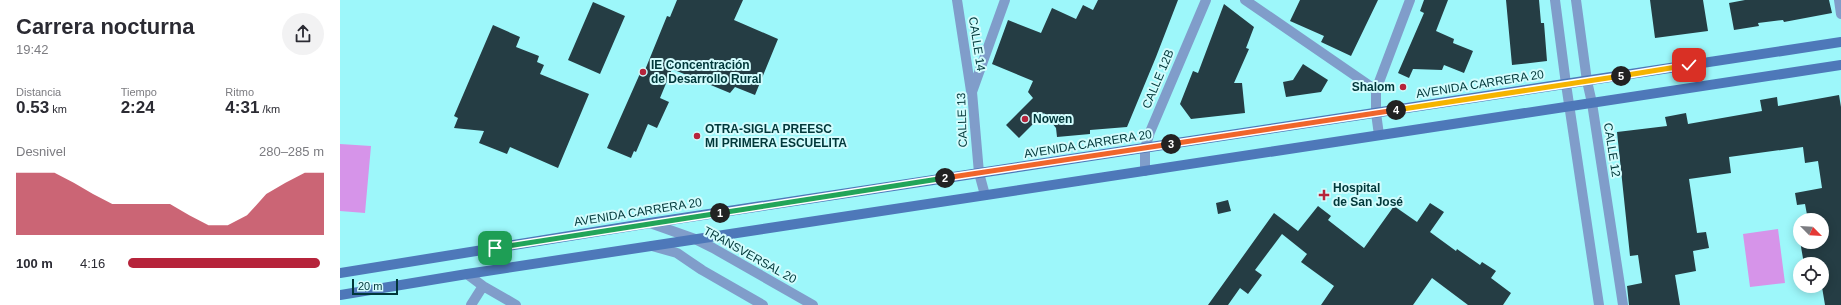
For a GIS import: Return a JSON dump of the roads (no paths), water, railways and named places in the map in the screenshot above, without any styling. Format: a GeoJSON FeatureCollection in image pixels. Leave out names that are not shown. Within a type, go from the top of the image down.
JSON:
{"type":"FeatureCollection","features":[{"type":"Feature","properties":{"kind":"main road","name":"AVENIDA CARRERA 20"},"geometry":{"type":"LineString","coordinates":[[340,273],[650,223],[1841,42]]}},
{"type":"Feature","properties":{"kind":"main road"},"geometry":{"type":"LineString","coordinates":[[340,295],[695,239],[1841,65]]}},
{"type":"Feature","properties":{"kind":"street","name":"CALLE 14"},"geometry":{"type":"LineString","coordinates":[[957,0],[972,92]]}},
{"type":"Feature","properties":{"kind":"street","name":"CALLE 13"},"geometry":{"type":"LineString","coordinates":[[985,195],[979,173],[972,92],[1005,0]]}},
{"type":"Feature","properties":{"kind":"street","name":"CALLE 12B"},"geometry":{"type":"LineString","coordinates":[[1145,171],[1145,148],[1150,132],[1206,0]]}},
{"type":"Feature","properties":{"kind":"street"},"geometry":{"type":"LineString","coordinates":[[1245,0],[1376,90]]}},
{"type":"Feature","properties":{"kind":"street"},"geometry":{"type":"LineString","coordinates":[[1379,135],[1376,113],[1376,90],[1410,0]]}},
{"type":"Feature","properties":{"kind":"street"},"geometry":{"type":"LineString","coordinates":[[1554,0],[1599,305]]}},
{"type":"Feature","properties":{"kind":"street","name":"CALLE 12"},"geometry":{"type":"LineString","coordinates":[[1576,0],[1587,81],[1592,103],[1623,305]]}},
{"type":"Feature","properties":{"kind":"street"},"geometry":{"type":"LineString","coordinates":[[1839,0],[1841,14]]}},
{"type":"Feature","properties":{"kind":"street","name":"TRANSVERSAL 20"},"geometry":{"type":"LineString","coordinates":[[650,223],[695,239],[813,305]]}},
{"type":"Feature","properties":{"kind":"street"},"geometry":{"type":"LineString","coordinates":[[652,246],[677,253],[702,270],[763,305]]}},
{"type":"Feature","properties":{"kind":"street"},"geometry":{"type":"LineString","coordinates":[[467,274],[483,286],[516,305]]}},
{"type":"Feature","properties":{"kind":"street"},"geometry":{"type":"LineString","coordinates":[[471,305],[483,286]]}},
{"type":"Feature","properties":{"kind":"place","name":"IE Concentración de Desarrollo Rural"},"geometry":{"type":"Point","coordinates":[643,72]}},
{"type":"Feature","properties":{"kind":"place","name":"Shalom"},"geometry":{"type":"Point","coordinates":[1403,87]}},
{"type":"Feature","properties":{"kind":"place","name":"Nowen"},"geometry":{"type":"Point","coordinates":[1025,119]}},
{"type":"Feature","properties":{"kind":"place","name":"OTRA-SIGLA PREESC MI PRIMERA ESCUELITA"},"geometry":{"type":"Point","coordinates":[697,136]}},
{"type":"Feature","properties":{"kind":"place","name":"Hospital de San José"},"geometry":{"type":"Point","coordinates":[1324,195]}}]}
